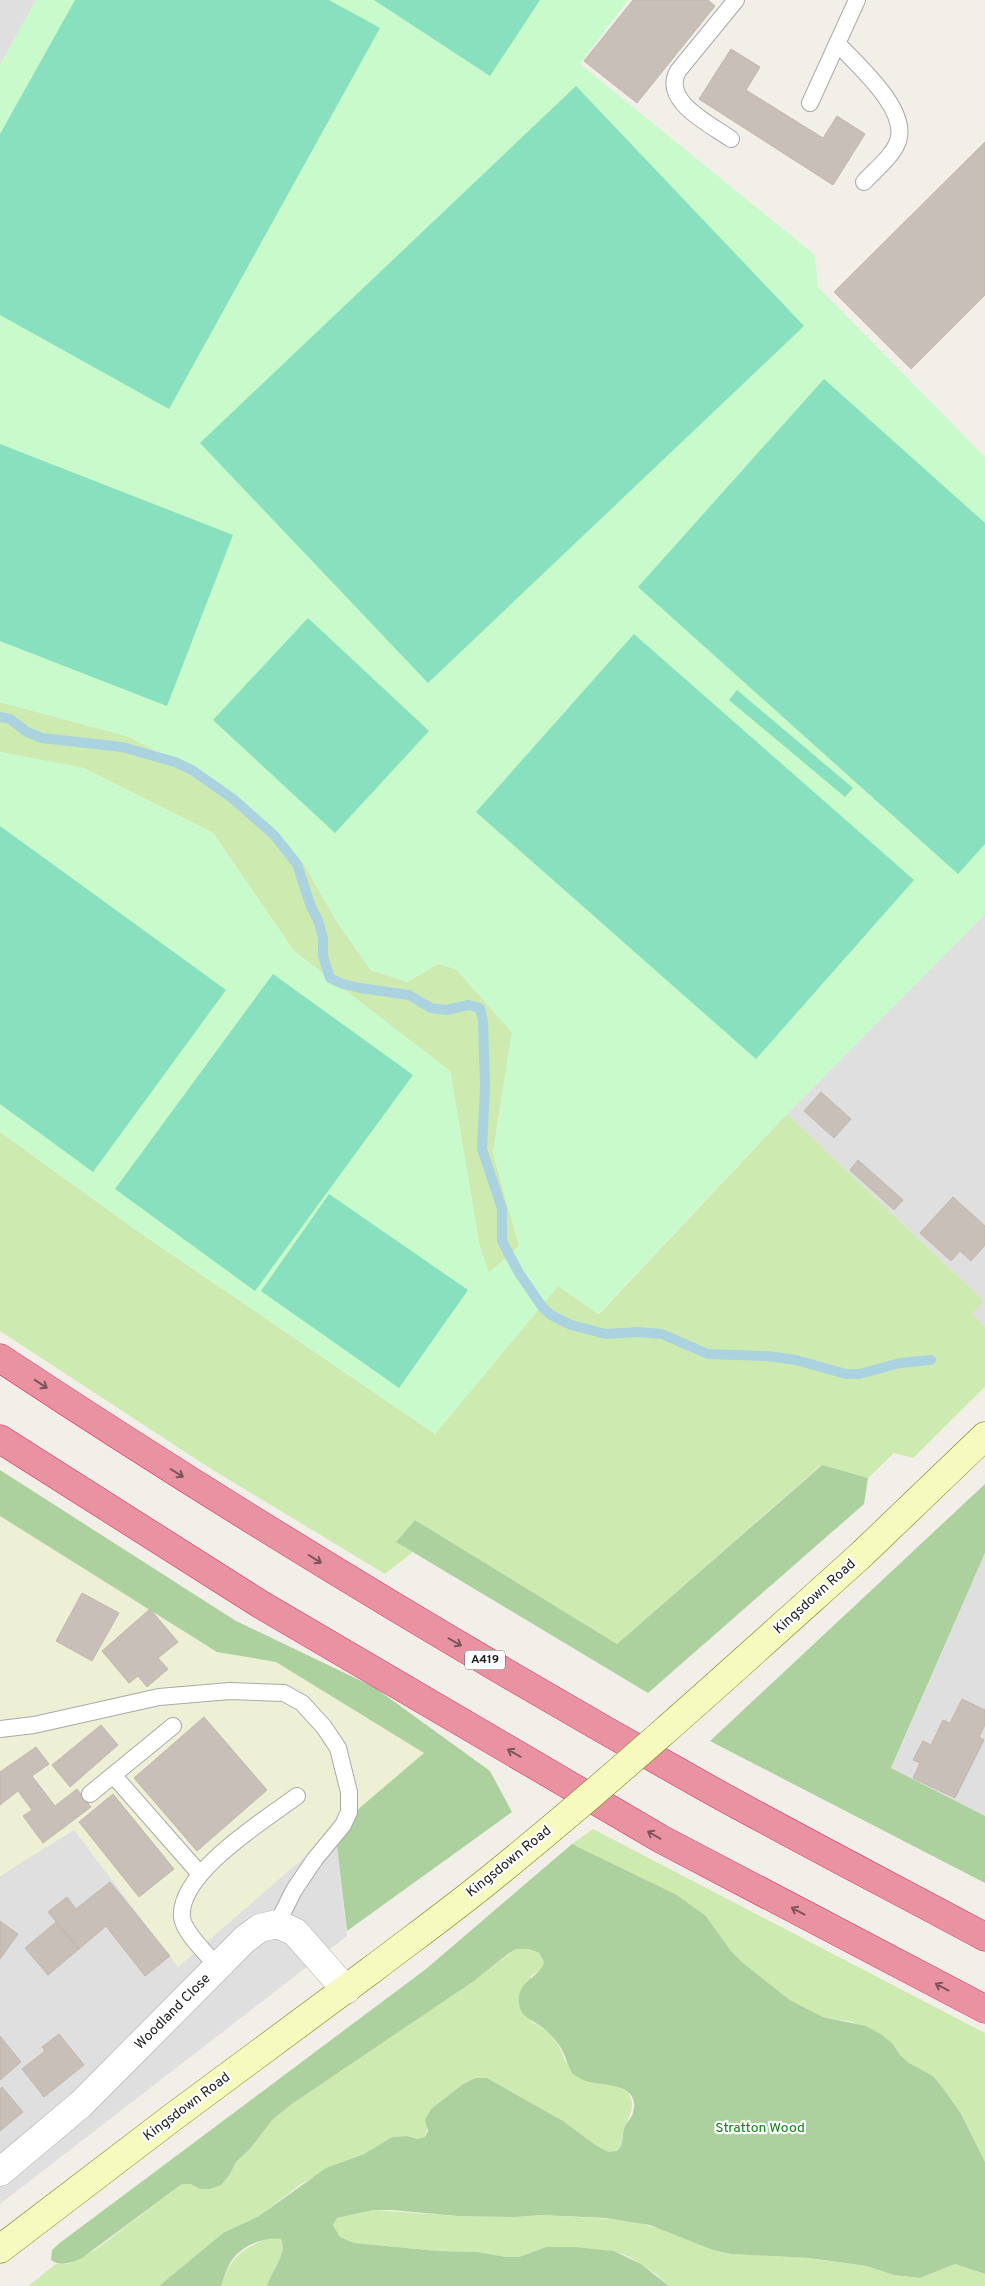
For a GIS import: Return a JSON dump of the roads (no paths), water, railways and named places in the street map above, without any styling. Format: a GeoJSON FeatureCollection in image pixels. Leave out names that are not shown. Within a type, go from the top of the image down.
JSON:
{"type":"FeatureCollection","features":[{"type":"Feature","properties":{"kind":"highway","name":"A419"},"geometry":{"type":"LineString","coordinates":[[0,1358],[150,1457],[332,1570],[707,1788],[985,1937]]}},
{"type":"Feature","properties":{"kind":"highway"},"geometry":{"type":"LineString","coordinates":[[0,1439],[260,1604],[661,1839],[985,2009]]}},
{"type":"Feature","properties":{"kind":"main road","name":"Kingsdown Road"},"geometry":{"type":"LineString","coordinates":[[0,2249],[173,2116],[346,1990],[498,1872],[693,1707],[861,1555],[985,1436]]}},
{"type":"Feature","properties":{"kind":"street","name":"Woodland Close"},"geometry":{"type":"LineString","coordinates":[[0,2172],[81,2104],[245,1939],[260,1928],[277,1924]]}},
{"type":"Feature","properties":{"kind":"street"},"geometry":{"type":"LineString","coordinates":[[277,1924],[295,1932],[346,1990]]}},
{"type":"Feature","properties":{"kind":"lane"},"geometry":{"type":"LineString","coordinates":[[731,139],[682,104],[674,86],[674,78],[736,0]]}},
{"type":"Feature","properties":{"kind":"lane"},"geometry":{"type":"LineString","coordinates":[[810,103],[857,0]]}},
{"type":"Feature","properties":{"kind":"lane"},"geometry":{"type":"LineString","coordinates":[[837,43],[888,99],[897,117],[900,130],[894,150],[864,182]]}},
{"type":"Feature","properties":{"kind":"lane"},"geometry":{"type":"LineString","coordinates":[[0,1729],[34,1725],[159,1697],[230,1691],[284,1693],[302,1703],[324,1727],[338,1748],[349,1792],[349,1812],[343,1826],[315,1859],[294,1890],[277,1924]]}},
{"type":"Feature","properties":{"kind":"lane"},"geometry":{"type":"LineString","coordinates":[[90,1794],[173,1726]]}},
{"type":"Feature","properties":{"kind":"lane"},"geometry":{"type":"LineString","coordinates":[[114,1776],[200,1874]]}},
{"type":"Feature","properties":{"kind":"lane"},"geometry":{"type":"LineString","coordinates":[[218,1966],[192,1936],[182,1918],[184,1897],[200,1874],[219,1854],[297,1796]]}},
{"type":"Feature","properties":{"kind":"waterway"},"geometry":{"type":"LineString","coordinates":[[0,717],[10,719],[27,732],[42,738],[122,747],[175,762],[192,770],[232,798],[274,835],[297,864],[311,907],[318,920],[323,938],[323,956],[330,978],[343,984],[360,988],[409,995],[431,1008],[446,1010],[469,1005],[480,1008],[483,1021],[485,1087],[482,1149],[502,1209],[502,1241],[519,1273],[543,1308],[551,1315],[571,1325],[606,1334],[638,1332],[662,1334],[708,1354],[767,1356],[796,1360],[846,1374],[860,1374],[900,1363],[931,1360]]}},
{"type":"Feature","properties":{"kind":"park label","name":"Stratton Wood"},"geometry":{"type":"Point","coordinates":[760,2128]}}]}
